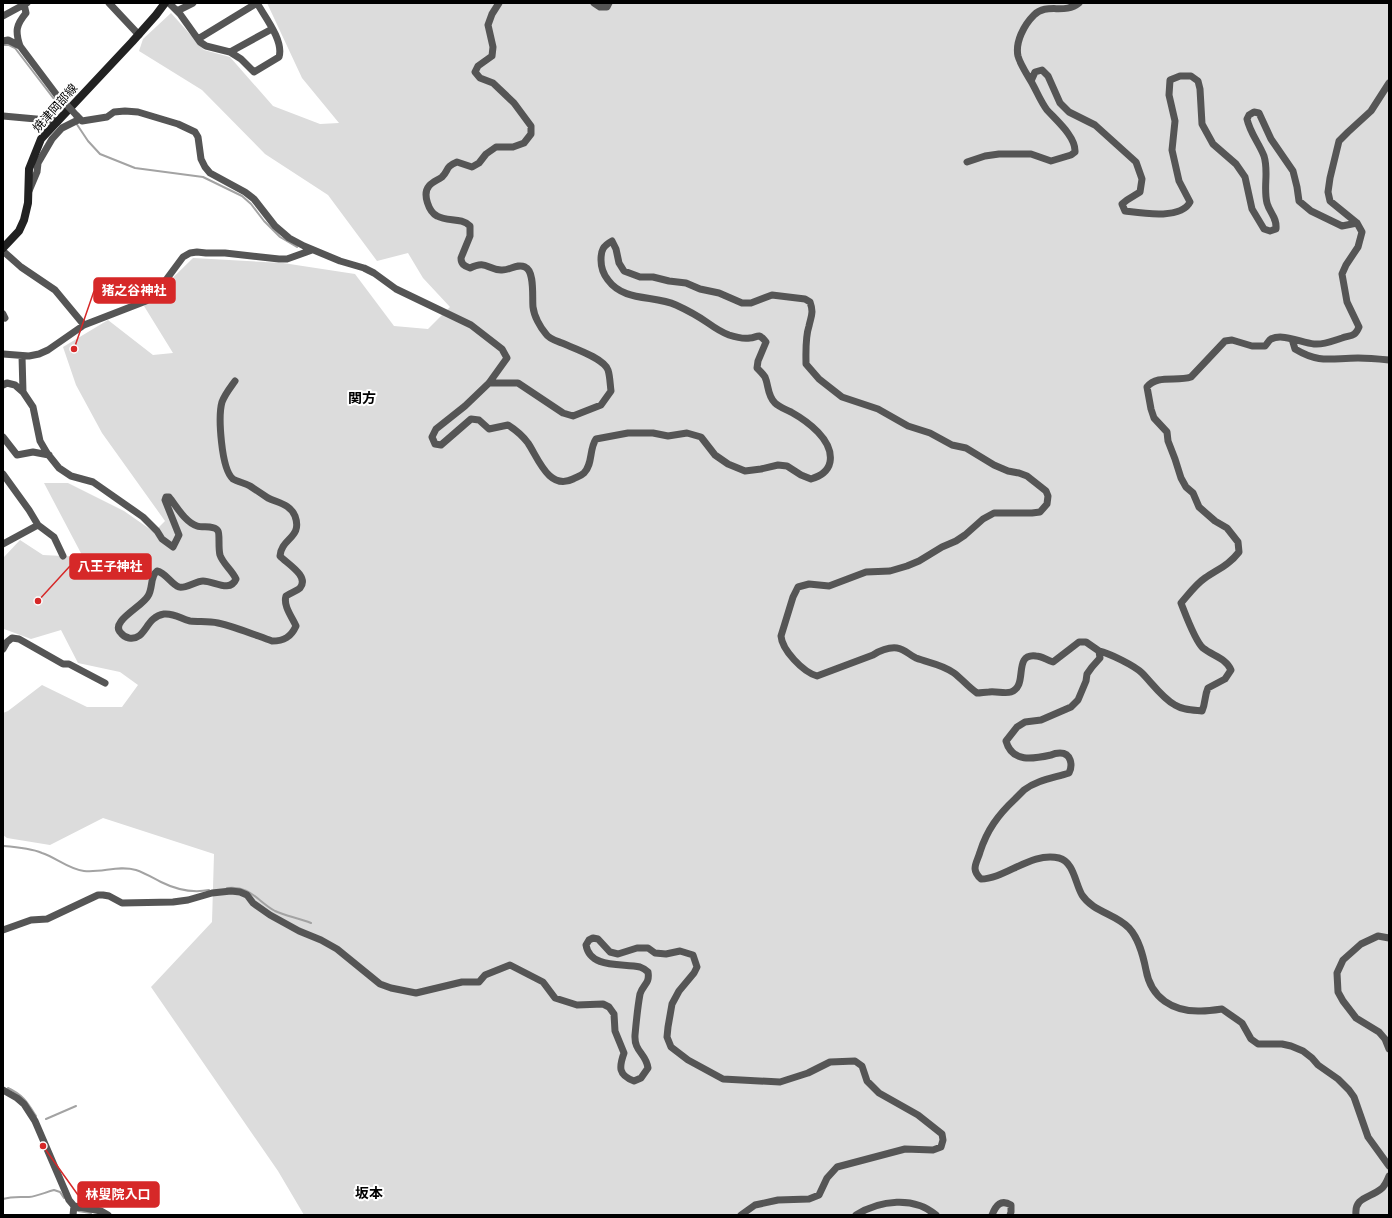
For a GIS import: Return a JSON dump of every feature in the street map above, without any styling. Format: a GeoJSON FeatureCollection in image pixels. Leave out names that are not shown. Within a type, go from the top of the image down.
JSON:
{"type":"FeatureCollection","features":[{"type":"Feature","properties":{"kind":"main road","name":"焼津岡部線"},"geometry":{"type":"LineString","coordinates":[[3,249],[19,232],[27,209],[29,169],[41,140],[138,35],[165,3]]}},
{"type":"Feature","properties":{"kind":"street"},"geometry":{"type":"LineString","coordinates":[[109,3],[138,35]]}},
{"type":"Feature","properties":{"kind":"street"},"geometry":{"type":"LineString","coordinates":[[169,3],[177,11],[198,39],[206,46],[230,52],[241,59],[254,72],[279,57],[281,52],[278,39],[257,3],[248,5],[198,39]]}},
{"type":"Feature","properties":{"kind":"street"},"geometry":{"type":"LineString","coordinates":[[177,11],[193,3]]}},
{"type":"Feature","properties":{"kind":"street"},"geometry":{"type":"LineString","coordinates":[[489,383],[518,383],[563,413],[573,416],[601,405],[611,391],[608,369],[601,360],[547,336],[540,325],[533,308],[532,280],[529,270],[525,267],[516,266],[507,270],[502,270],[494,269],[487,265],[478,264],[470,268],[464,266],[461,262],[461,258],[470,236],[470,226],[466,222],[437,216],[433,213],[426,200],[428,186],[443,176],[449,165],[457,162],[472,166],[479,163],[486,154],[496,147],[513,147],[524,143],[532,134],[531,126],[514,103],[493,83],[480,78],[475,72],[478,66],[492,56],[493,47],[488,25],[492,14],[499,3]]}},
{"type":"Feature","properties":{"kind":"street"},"geometry":{"type":"LineString","coordinates":[[594,3],[600,7],[607,6],[609,3]]}},
{"type":"Feature","properties":{"kind":"street"},"geometry":{"type":"LineString","coordinates":[[966,162],[985,156],[1000,154],[1030,154],[1051,160],[1071,155],[1075,152],[1075,147],[1069,135],[1044,106],[1018,56],[1018,42],[1024,27],[1035,14],[1045,8],[1068,9],[1079,3]]}},
{"type":"Feature","properties":{"kind":"street"},"geometry":{"type":"LineString","coordinates":[[3,16],[26,4],[26,13],[21,18],[16,29],[20,46],[55,92],[82,121],[107,117],[114,112],[138,112],[178,124],[195,132],[198,136],[201,159],[210,173],[245,192],[254,199],[271,221],[289,238],[312,250],[340,261],[364,268],[374,273],[396,289],[471,325],[502,349],[507,358],[489,383],[436,429],[432,437],[435,444],[442,446],[470,419],[479,420],[489,429],[508,425],[518,430],[544,470],[557,481],[568,481],[583,473],[591,459],[593,443],[596,439],[628,433],[653,433],[668,436],[687,433],[701,437],[715,455],[728,464],[745,471],[778,465],[787,466],[801,475],[811,479],[825,472],[829,466],[831,457],[828,448],[816,429],[775,403],[769,395],[765,378],[758,368],[758,361],[766,342],[762,337],[758,336],[750,338],[728,335],[717,330],[689,312],[670,303],[622,292],[612,285],[605,276],[601,265],[601,253],[605,245],[612,241],[616,249],[619,263],[624,271],[640,277],[686,282],[700,289],[719,294],[742,303],[751,303],[772,295],[805,299],[810,302],[813,308],[812,319],[808,326],[806,364],[820,379],[842,397],[878,409],[908,426],[930,433],[952,445],[966,448],[994,465],[1008,471],[1027,476],[1046,491],[1048,496],[1047,504],[1040,512],[994,513],[983,519],[956,541],[942,547],[919,561],[890,572],[866,572],[829,586],[809,584],[798,587],[793,597],[781,636],[785,650],[810,674],[817,676],[881,650],[898,648],[917,658],[949,670],[977,693],[1011,692],[1017,689],[1021,683],[1021,669],[1023,662],[1027,658],[1034,655],[1053,662],[1079,642],[1086,642],[1142,672],[1153,686],[1173,704],[1183,709],[1202,711],[1206,704],[1205,695],[1208,688],[1225,679],[1231,670],[1228,663],[1201,647],[1181,603],[1204,579],[1224,567],[1240,552],[1238,542],[1227,528],[1215,521],[1199,507],[1193,493],[1186,487],[1181,478],[1168,442],[1167,432],[1159,424],[1151,409],[1147,387],[1152,382],[1163,379],[1176,380],[1191,377],[1225,341],[1232,340],[1252,346],[1265,346],[1271,339],[1279,337],[1313,344],[1322,344],[1353,335],[1357,332],[1359,327],[1347,302],[1342,274],[1358,247],[1362,232],[1357,223],[1330,201],[1328,192],[1339,141],[1371,111],[1389,83]]}},
{"type":"Feature","properties":{"kind":"street"},"geometry":{"type":"LineString","coordinates":[[230,52],[272,29]]}},
{"type":"Feature","properties":{"kind":"street"},"geometry":{"type":"LineString","coordinates":[[3,41],[8,40],[20,46]]}},
{"type":"Feature","properties":{"kind":"street"},"geometry":{"type":"LineString","coordinates":[[1031,81],[1035,72],[1042,70],[1048,76],[1060,103],[1069,112],[1095,125],[1136,162],[1142,179],[1140,192],[1122,204],[1125,211],[1150,215],[1168,213],[1179,210],[1188,205],[1190,202],[1179,181],[1172,150],[1175,121],[1169,95],[1170,80],[1180,76],[1191,76],[1198,81],[1200,89],[1202,124],[1213,144],[1236,164],[1245,177],[1252,209],[1264,229],[1270,232],[1276,229],[1276,222],[1267,205],[1264,193],[1267,173],[1264,156],[1249,127],[1247,119],[1249,115],[1254,112],[1259,113],[1271,139],[1293,171],[1299,201],[1311,211],[1342,226],[1357,223]]}},
{"type":"Feature","properties":{"kind":"street"},"geometry":{"type":"LineString","coordinates":[[3,116],[58,121]]}},
{"type":"Feature","properties":{"kind":"street"},"geometry":{"type":"LineString","coordinates":[[28,193],[37,172],[38,164],[52,139],[62,128],[78,117]]}},
{"type":"Feature","properties":{"kind":"street"},"geometry":{"type":"LineString","coordinates":[[3,249],[21,268],[55,290],[84,325]]}},
{"type":"Feature","properties":{"kind":"street"},"geometry":{"type":"LineString","coordinates":[[3,354],[29,356],[39,354],[48,350],[84,325],[146,301],[154,295],[183,257],[190,252],[226,253],[287,259],[312,250]]}},
{"type":"Feature","properties":{"kind":"street"},"geometry":{"type":"LineString","coordinates":[[1292,339],[1295,349],[1304,354],[1323,360],[1358,358],[1389,360]]}},
{"type":"Feature","properties":{"kind":"street"},"geometry":{"type":"LineString","coordinates":[[22,356],[23,392]]}},
{"type":"Feature","properties":{"kind":"street"},"geometry":{"type":"LineString","coordinates":[[3,385],[7,383],[15,385],[23,392],[33,407],[40,441],[59,468],[71,476],[93,482],[142,517],[173,547],[179,535],[165,500],[166,496],[169,497],[188,520],[196,526],[214,528],[219,532],[218,548],[221,558],[236,578],[234,583],[230,586],[224,587],[208,581],[201,581],[179,587],[161,572],[156,571],[154,573],[149,595],[142,604],[120,620],[118,631],[129,638],[137,638],[143,633],[150,621],[157,616],[170,614],[191,621],[201,620],[218,623],[272,641],[281,641],[285,640],[293,632],[296,626],[286,606],[286,596],[300,587],[302,579],[297,570],[280,556],[280,552],[286,542],[295,534],[297,525],[292,511],[288,506],[270,499],[250,486],[233,479],[227,470],[222,446],[221,411],[222,402],[226,392],[235,381]]}},
{"type":"Feature","properties":{"kind":"street"},"geometry":{"type":"LineString","coordinates":[[3,437],[17,455],[33,452],[49,455]]}},
{"type":"Feature","properties":{"kind":"street"},"geometry":{"type":"LineString","coordinates":[[3,474],[38,525],[54,537],[63,556]]}},
{"type":"Feature","properties":{"kind":"street"},"geometry":{"type":"LineString","coordinates":[[3,544],[38,525]]}},
{"type":"Feature","properties":{"kind":"street"},"geometry":{"type":"LineString","coordinates":[[3,649],[7,642],[12,638],[18,639],[63,664],[69,664],[106,683]]}},
{"type":"Feature","properties":{"kind":"street"},"geometry":{"type":"LineString","coordinates":[[1099,650],[1100,658],[1087,674],[1086,681],[1078,700],[1070,707],[1052,716],[1041,720],[1025,722],[1017,727],[1006,741],[1008,748],[1014,754],[1022,758],[1042,757],[1060,752],[1066,755],[1071,761],[1072,766],[1069,773],[1043,780],[1024,791],[1001,813],[983,842],[976,862],[976,875],[981,879],[989,879],[1025,863],[1046,858],[1058,858],[1066,861],[1070,866],[1083,896],[1094,907],[1120,920],[1135,936],[1141,950],[1150,983],[1154,991],[1161,999],[1173,1006],[1189,1011],[1222,1009],[1242,1023],[1251,1039],[1258,1044],[1282,1044],[1303,1051],[1318,1065],[1338,1079],[1349,1090],[1354,1097],[1368,1137],[1389,1166]]}},
{"type":"Feature","properties":{"kind":"street"},"geometry":{"type":"LineString","coordinates":[[3,930],[31,920],[47,919],[98,895],[103,895],[122,903],[173,902],[188,900],[212,893],[240,892],[270,915],[336,949],[380,984],[391,988],[416,993],[462,982],[479,982],[485,975],[510,965],[543,982],[555,998],[577,1005],[603,1004],[609,1007],[614,1014],[615,1031],[624,1053],[620,1065],[622,1072],[627,1079],[634,1081],[641,1078],[648,1068],[647,1060],[637,1049],[635,1036],[640,993],[649,979],[648,972],[642,967],[605,963],[591,956],[587,952],[586,944],[593,938],[598,939],[610,952],[618,954],[637,948],[648,948],[656,953],[666,954],[680,951],[693,955],[697,967],[694,974],[679,991],[672,1004],[668,1027],[668,1036],[671,1047],[688,1060],[723,1078],[780,1082],[808,1073],[830,1062],[855,1061],[862,1066],[867,1081],[879,1093],[918,1114],[942,1134],[943,1140],[941,1147],[933,1150],[905,1149],[837,1168],[827,1178],[819,1195],[809,1199],[778,1200],[755,1205],[741,1215]]}},
{"type":"Feature","properties":{"kind":"street"},"geometry":{"type":"LineString","coordinates":[[1389,938],[1378,936],[1361,944],[1343,960],[1337,973],[1338,992],[1343,1001],[1356,1018],[1379,1032],[1385,1039],[1389,1049]]}},
{"type":"Feature","properties":{"kind":"street"},"geometry":{"type":"LineString","coordinates":[[3,1090],[24,1104],[35,1121],[69,1200],[74,1206],[108,1215]]}},
{"type":"Feature","properties":{"kind":"street"},"geometry":{"type":"LineString","coordinates":[[1356,1215],[1358,1204],[1365,1197],[1380,1190],[1386,1184],[1389,1176]]}},
{"type":"Feature","properties":{"kind":"street"},"geometry":{"type":"LineString","coordinates":[[856,1215],[864,1210],[883,1204],[907,1202],[930,1210],[936,1215]]}},
{"type":"Feature","properties":{"kind":"street"},"geometry":{"type":"LineString","coordinates":[[992,1215],[995,1207],[1000,1203],[1006,1202],[1011,1205],[1010,1215]]}},
{"type":"Feature","properties":{"kind":"street"},"geometry":{"type":"LineString","coordinates":[[73,1215],[74,1206]]}},
{"type":"Feature","properties":{"kind":"shaded area"},"geometry":{"type":"Polygon","coordinates":[[[267,3],[1389,3],[1389,1215],[304,1215],[278,1171],[151,987],[212,922],[214,854],[103,818],[50,845],[7,838],[3,835],[3,713],[8,711],[42,685],[87,707],[122,707],[138,685],[120,672],[78,663],[61,630],[31,639],[4,629],[4,557],[20,540],[43,555],[83,557],[44,483],[68,483],[124,511],[154,532],[165,521],[102,433],[76,385],[63,347],[108,320],[153,355],[173,353],[144,306],[193,258],[283,263],[355,274],[394,326],[428,329],[450,307],[423,278],[408,253],[377,261],[328,195],[265,154],[202,90],[139,51],[143,39],[171,13],[204,50],[230,57],[273,106],[320,124],[339,123],[302,78],[267,3]]]}},
{"type":"Feature","properties":{"kind":"waterway"},"geometry":{"type":"LineString","coordinates":[[3,45],[9,45],[15,48],[54,99],[66,110]]}},
{"type":"Feature","properties":{"kind":"waterway"},"geometry":{"type":"LineString","coordinates":[[76,123],[88,141],[100,154],[135,168],[203,177],[242,196],[280,237],[297,247]]}},
{"type":"Feature","properties":{"kind":"waterway"},"geometry":{"type":"LineString","coordinates":[[3,846],[37,851],[78,870],[97,871],[123,868],[139,871],[178,888],[190,891],[209,890]]}},
{"type":"Feature","properties":{"kind":"waterway"},"geometry":{"type":"LineString","coordinates":[[227,888],[248,891],[275,911],[311,923]]}},
{"type":"Feature","properties":{"kind":"waterway"},"geometry":{"type":"LineString","coordinates":[[8,1088],[24,1099],[36,1116]]}},
{"type":"Feature","properties":{"kind":"waterway"},"geometry":{"type":"LineString","coordinates":[[46,1119],[76,1106]]}},
{"type":"Feature","properties":{"kind":"waterway"},"geometry":{"type":"LineString","coordinates":[[3,1199],[13,1197],[29,1197],[54,1190],[60,1192],[64,1198]]}},
{"type":"Feature","properties":{"kind":"waterway"},"geometry":{"type":"LineString","coordinates":[[78,1211],[91,1213]]}},
{"type":"Feature","properties":{"kind":"place","name":"猪之谷神社"},"geometry":{"type":"Point","coordinates":[74,349]}},
{"type":"Feature","properties":{"kind":"place","name":"八王子神社"},"geometry":{"type":"Point","coordinates":[38,601]}},
{"type":"Feature","properties":{"kind":"place","name":"林叟院入口"},"geometry":{"type":"Point","coordinates":[43,1146]}},
{"type":"Feature","properties":{"kind":"district","name":"関方"},"geometry":{"type":"Point","coordinates":[362,398]}},
{"type":"Feature","properties":{"kind":"district","name":"坂本"},"geometry":{"type":"Point","coordinates":[369,1193]}}]}
